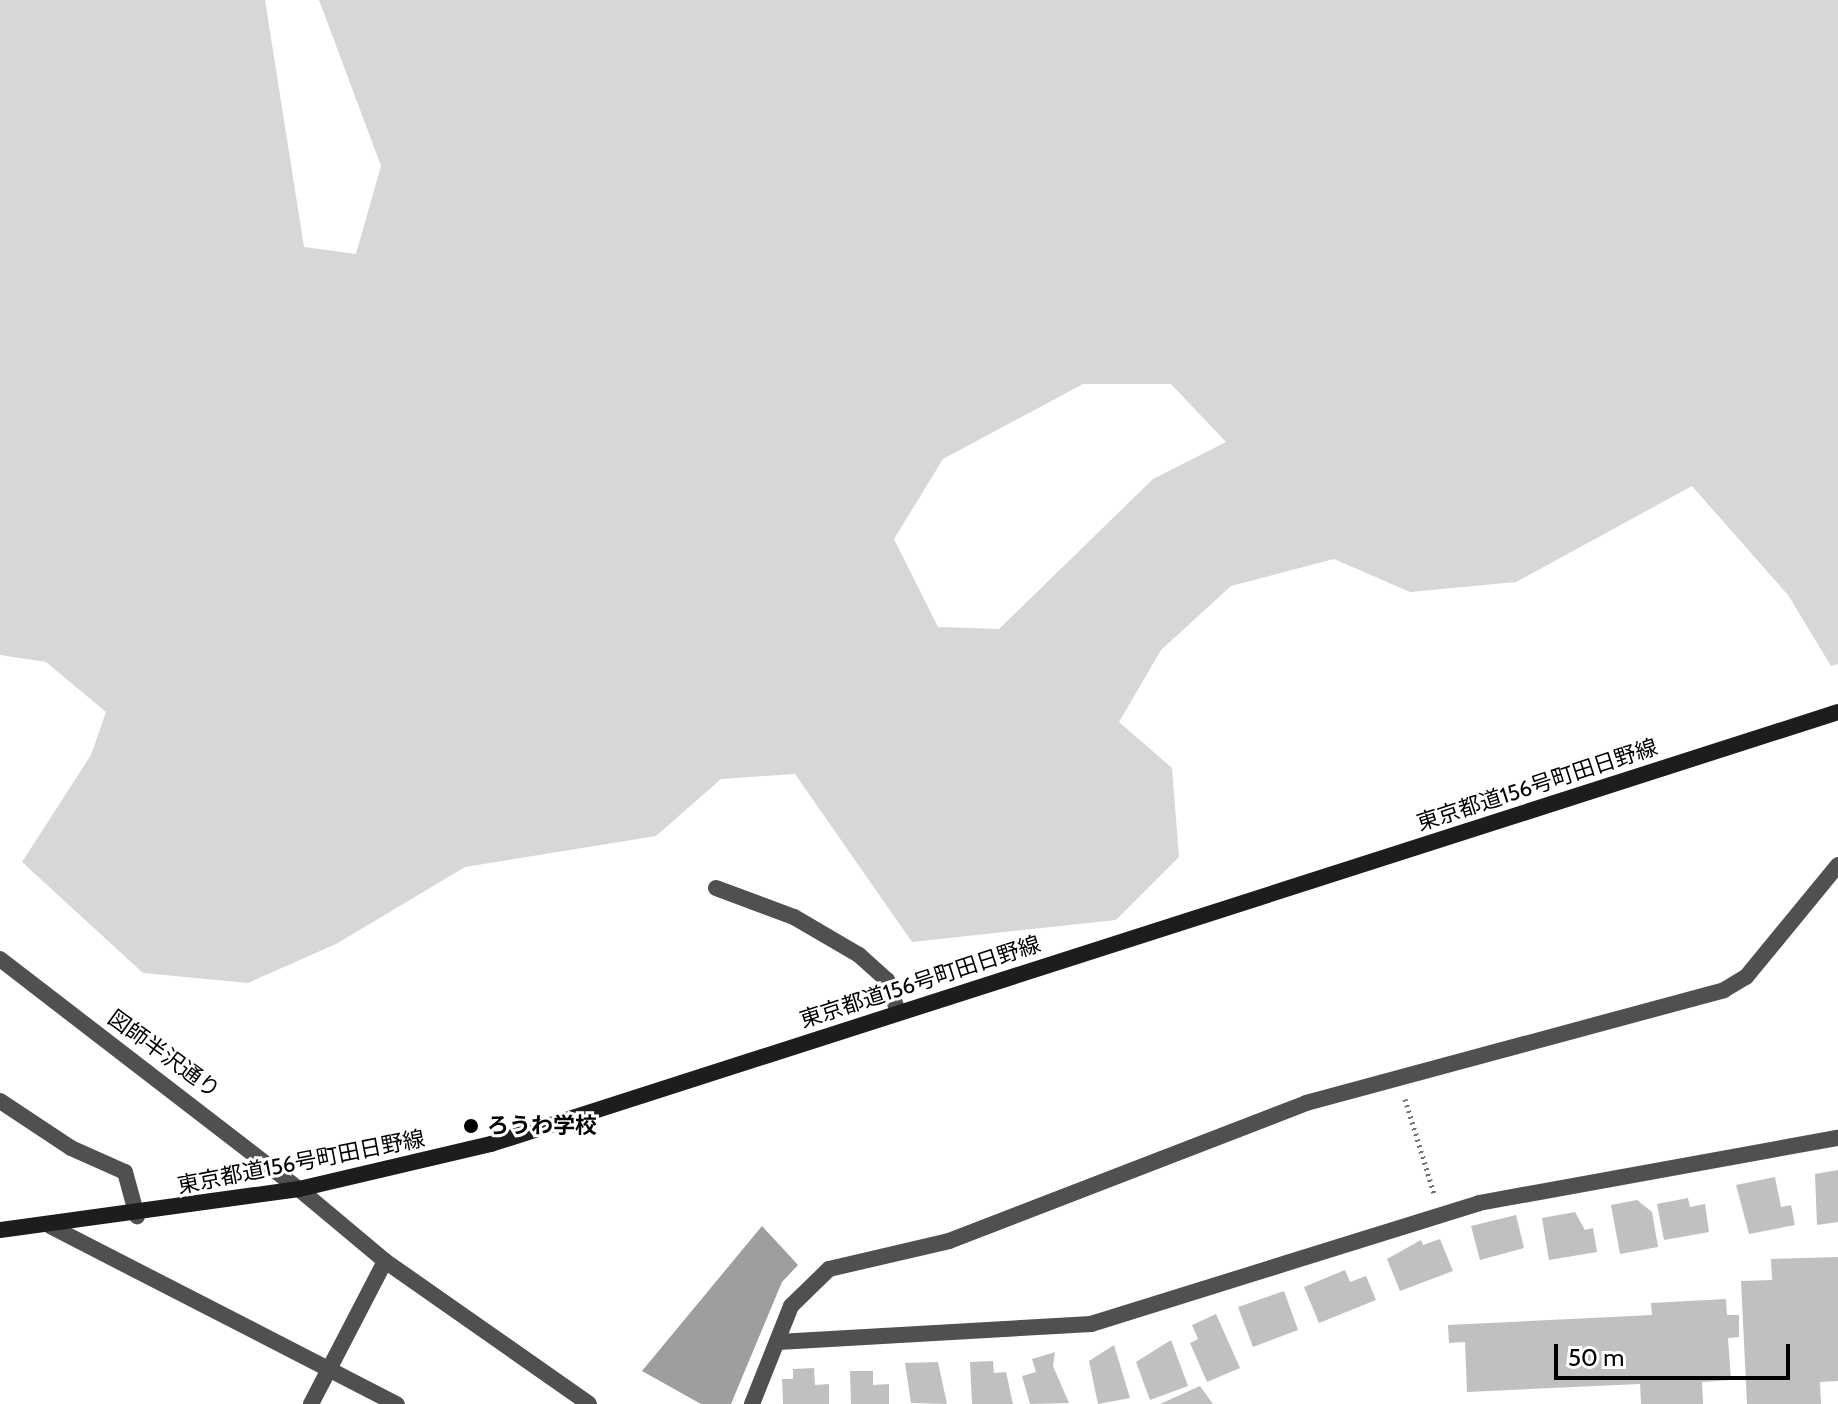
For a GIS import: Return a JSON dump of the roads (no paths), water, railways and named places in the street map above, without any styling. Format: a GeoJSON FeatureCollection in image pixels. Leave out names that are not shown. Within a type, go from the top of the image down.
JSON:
{"type":"FeatureCollection","features":[{"type":"Feature","properties":{"kind":"main road","name":"東京都道156号町田日野線"},"geometry":{"type":"LineString","coordinates":[[0,1230],[137,1216],[299,1189],[491,1144],[1838,712]]}},
{"type":"Feature","properties":{"kind":"street"},"geometry":{"type":"LineString","coordinates":[[752,1404],[807,1284],[829,1269],[949,1241],[1306,1103],[1724,990],[1746,977],[1838,865]]}},
{"type":"Feature","properties":{"kind":"street"},"geometry":{"type":"LineString","coordinates":[[716,888],[794,917],[859,955],[887,980],[898,1012]]}},
{"type":"Feature","properties":{"kind":"street","name":"図師半沢通り"},"geometry":{"type":"LineString","coordinates":[[0,959],[299,1189],[385,1261],[589,1404]]}},
{"type":"Feature","properties":{"kind":"street"},"geometry":{"type":"LineString","coordinates":[[0,1101],[71,1148],[125,1172],[137,1216]]}},
{"type":"Feature","properties":{"kind":"street"},"geometry":{"type":"LineString","coordinates":[[778,1342],[1091,1324],[1479,1203],[1838,1138]]}},
{"type":"Feature","properties":{"kind":"street"},"geometry":{"type":"LineString","coordinates":[[50,1226],[327,1364],[397,1404]]}},
{"type":"Feature","properties":{"kind":"street"},"geometry":{"type":"LineString","coordinates":[[311,1404],[327,1364],[385,1261]]}},
{"type":"Feature","properties":{"kind":"place","name":"ろうわ学校"},"geometry":{"type":"Point","coordinates":[471,1126]}}]}
